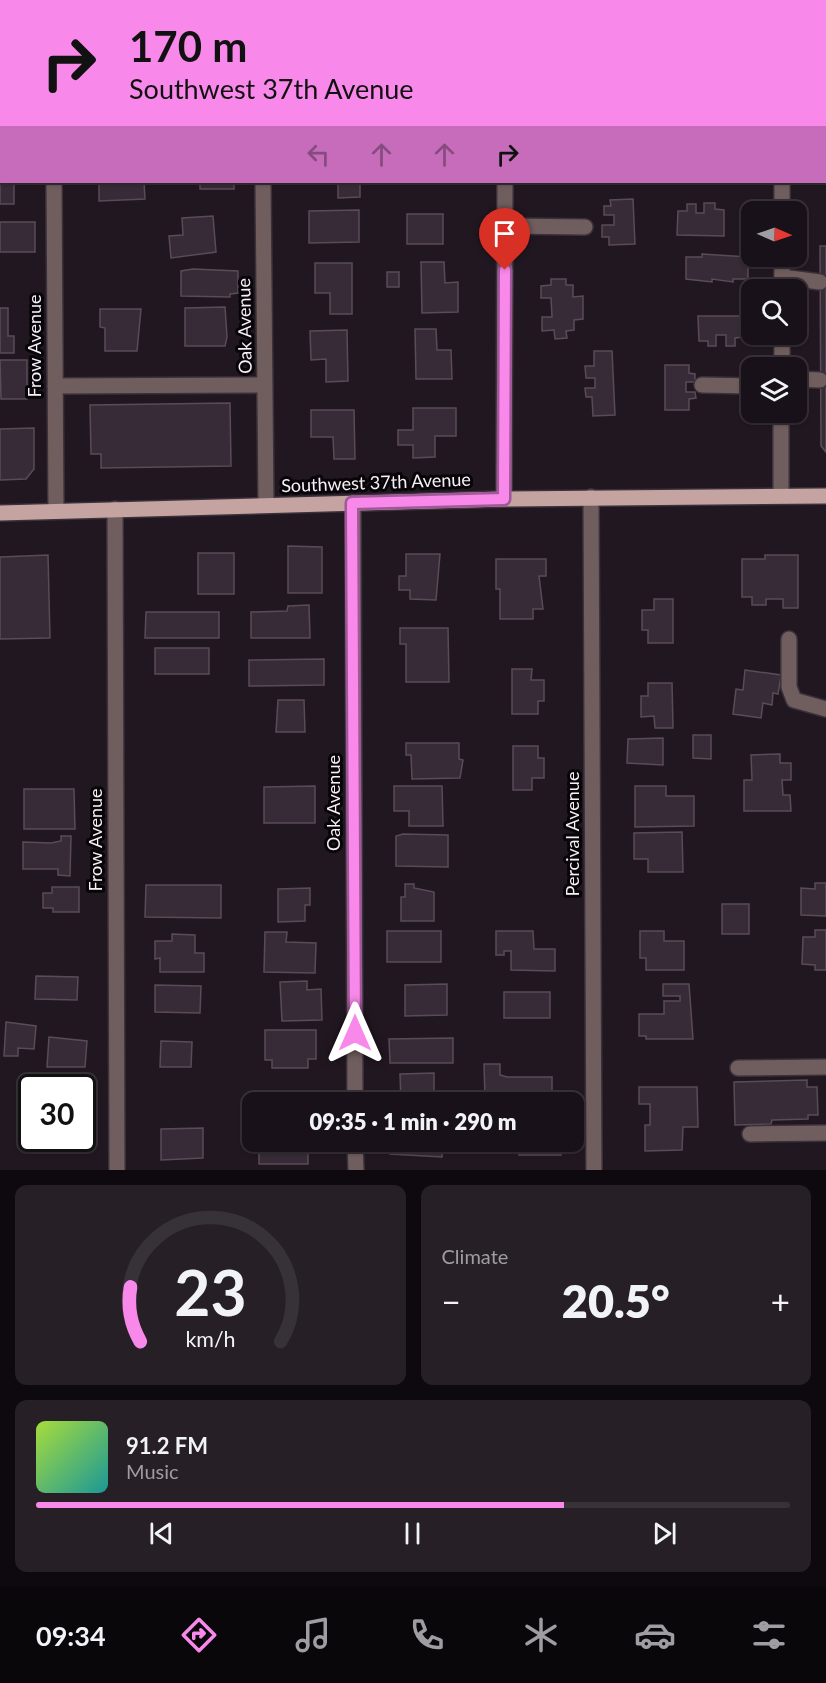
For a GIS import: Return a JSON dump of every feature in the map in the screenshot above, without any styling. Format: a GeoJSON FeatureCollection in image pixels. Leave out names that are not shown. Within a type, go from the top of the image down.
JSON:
{"type":"FeatureCollection","features":[{"type":"Feature","properties":{"kind":"main road","name":"Southwest 37th Avenue"},"geometry":{"type":"LineString","coordinates":[[0,513],[591,497],[826,496]]}},
{"type":"Feature","properties":{"kind":"street","name":"Frow Avenue"},"geometry":{"type":"LineString","coordinates":[[54,183],[56,511]]}},
{"type":"Feature","properties":{"kind":"street","name":"Oak Avenue"},"geometry":{"type":"LineString","coordinates":[[263,183],[266,505]]}},
{"type":"Feature","properties":{"kind":"street"},"geometry":{"type":"LineString","coordinates":[[504,499],[505,183]]}},
{"type":"Feature","properties":{"kind":"street"},"geometry":{"type":"LineString","coordinates":[[782,183],[782,201]]}},
{"type":"Feature","properties":{"kind":"street"},"geometry":{"type":"LineString","coordinates":[[505,226],[585,227]]}},
{"type":"Feature","properties":{"kind":"street"},"geometry":{"type":"LineString","coordinates":[[807,282],[820,282]]}},
{"type":"Feature","properties":{"kind":"street"},"geometry":{"type":"LineString","coordinates":[[807,379],[820,380]]}},
{"type":"Feature","properties":{"kind":"street"},"geometry":{"type":"LineString","coordinates":[[55,386],[265,385]]}},
{"type":"Feature","properties":{"kind":"street"},"geometry":{"type":"LineString","coordinates":[[702,385],[741,386]]}},
{"type":"Feature","properties":{"kind":"street"},"geometry":{"type":"LineString","coordinates":[[781,423],[781,495]]}},
{"type":"Feature","properties":{"kind":"street","name":"Percival Avenue"},"geometry":{"type":"LineString","coordinates":[[591,497],[594,1170]]}},
{"type":"Feature","properties":{"kind":"street","name":"Oak Avenue"},"geometry":{"type":"LineString","coordinates":[[352,503],[355,1092]]}},
{"type":"Feature","properties":{"kind":"street","name":"Frow Avenue"},"geometry":{"type":"LineString","coordinates":[[115,509],[117,1170]]}},
{"type":"Feature","properties":{"kind":"street"},"geometry":{"type":"LineString","coordinates":[[789,639],[789,687],[794,700],[826,709]]}},
{"type":"Feature","properties":{"kind":"street"},"geometry":{"type":"LineString","coordinates":[[738,1068],[826,1067]]}},
{"type":"Feature","properties":{"kind":"street"},"geometry":{"type":"LineString","coordinates":[[750,1134],[826,1133]]}},
{"type":"Feature","properties":{"kind":"street"},"geometry":{"type":"LineString","coordinates":[[356,1152],[356,1170]]}},
{"type":"Feature","properties":{"kind":"building"},"geometry":{"type":"Polygon","coordinates":[[[0,183],[14,183],[14,204],[0,204],[0,183]]]}},
{"type":"Feature","properties":{"kind":"building"},"geometry":{"type":"Polygon","coordinates":[[[99,183],[144,183],[145,199],[99,201],[99,183]]]}},
{"type":"Feature","properties":{"kind":"building"},"geometry":{"type":"Polygon","coordinates":[[[200,183],[234,183],[234,189],[200,189],[200,183]]]}},
{"type":"Feature","properties":{"kind":"building"},"geometry":{"type":"Polygon","coordinates":[[[338,183],[360,183],[360,197],[338,198],[338,183]]]}},
{"type":"Feature","properties":{"kind":"building"},"geometry":{"type":"Polygon","coordinates":[[[633,199],[635,244],[609,245],[609,237],[602,237],[602,225],[614,225],[614,215],[604,215],[604,206],[611,206],[610,200],[633,199]]]}},
{"type":"Feature","properties":{"kind":"building"},"geometry":{"type":"Polygon","coordinates":[[[704,203],[715,203],[715,209],[724,210],[724,236],[677,235],[678,211],[687,211],[687,204],[696,204],[696,213],[704,213],[704,203]]]}},
{"type":"Feature","properties":{"kind":"building"},"geometry":{"type":"Polygon","coordinates":[[[359,210],[359,242],[309,243],[309,211],[359,210]]]}},
{"type":"Feature","properties":{"kind":"building"},"geometry":{"type":"Polygon","coordinates":[[[407,214],[443,214],[443,244],[407,244],[407,214]]]}},
{"type":"Feature","properties":{"kind":"building"},"geometry":{"type":"Polygon","coordinates":[[[213,216],[216,252],[171,258],[169,236],[183,235],[182,218],[213,216]]]}},
{"type":"Feature","properties":{"kind":"building"},"geometry":{"type":"Polygon","coordinates":[[[0,222],[35,222],[35,252],[0,252],[0,222]]]}},
{"type":"Feature","properties":{"kind":"building"},"geometry":{"type":"Polygon","coordinates":[[[820,246],[826,246],[826,452],[821,446],[820,246]]]}},
{"type":"Feature","properties":{"kind":"building"},"geometry":{"type":"Polygon","coordinates":[[[702,254],[741,257],[741,267],[748,267],[748,279],[733,279],[733,282],[712,279],[712,282],[686,279],[686,257],[702,257],[702,254]]]}},
{"type":"Feature","properties":{"kind":"building"},"geometry":{"type":"Polygon","coordinates":[[[421,262],[444,262],[445,283],[458,282],[458,312],[422,313],[421,262]]]}},
{"type":"Feature","properties":{"kind":"building"},"geometry":{"type":"Polygon","coordinates":[[[315,263],[352,263],[352,314],[330,314],[330,293],[315,293],[315,263]]]}},
{"type":"Feature","properties":{"kind":"building"},"geometry":{"type":"Polygon","coordinates":[[[193,269],[238,271],[238,293],[230,294],[230,297],[181,296],[181,271],[193,269]]]}},
{"type":"Feature","properties":{"kind":"building"},"geometry":{"type":"Polygon","coordinates":[[[387,272],[399,272],[399,287],[387,287],[387,272]]]}},
{"type":"Feature","properties":{"kind":"building"},"geometry":{"type":"Polygon","coordinates":[[[551,279],[566,279],[566,285],[573,285],[573,297],[583,296],[583,319],[574,320],[574,330],[566,331],[567,338],[555,339],[554,330],[542,331],[542,317],[552,317],[551,298],[541,298],[541,286],[551,285],[551,279]]]}},
{"type":"Feature","properties":{"kind":"building"},"geometry":{"type":"Polygon","coordinates":[[[225,307],[227,337],[225,346],[185,346],[185,308],[225,307]]]}},
{"type":"Feature","properties":{"kind":"building"},"geometry":{"type":"Polygon","coordinates":[[[0,308],[8,308],[8,336],[14,336],[14,353],[0,353],[0,308]]]}},
{"type":"Feature","properties":{"kind":"building"},"geometry":{"type":"Polygon","coordinates":[[[100,309],[141,309],[137,351],[105,351],[105,328],[100,327],[100,309]]]}},
{"type":"Feature","properties":{"kind":"building"},"geometry":{"type":"Polygon","coordinates":[[[698,316],[741,316],[741,337],[735,338],[735,346],[726,346],[726,335],[716,335],[716,346],[708,346],[708,341],[699,341],[698,316]]]}},
{"type":"Feature","properties":{"kind":"building"},"geometry":{"type":"Polygon","coordinates":[[[415,329],[436,329],[437,350],[451,350],[452,379],[416,379],[415,329]]]}},
{"type":"Feature","properties":{"kind":"building"},"geometry":{"type":"Polygon","coordinates":[[[347,330],[348,381],[326,382],[326,359],[311,360],[310,331],[347,330]]]}},
{"type":"Feature","properties":{"kind":"building"},"geometry":{"type":"Polygon","coordinates":[[[594,351],[612,351],[615,415],[593,416],[592,397],[586,397],[585,388],[595,388],[595,378],[586,378],[585,366],[594,366],[594,351]]]}},
{"type":"Feature","properties":{"kind":"building"},"geometry":{"type":"Polygon","coordinates":[[[0,360],[27,360],[27,399],[1,399],[0,360]]]}},
{"type":"Feature","properties":{"kind":"building"},"geometry":{"type":"Polygon","coordinates":[[[665,365],[689,365],[689,373],[695,374],[695,382],[686,382],[686,392],[695,392],[696,398],[689,399],[689,410],[665,410],[665,365]]]}},
{"type":"Feature","properties":{"kind":"building"},"geometry":{"type":"Polygon","coordinates":[[[230,403],[231,466],[101,468],[101,454],[91,454],[90,405],[230,403]]]}},
{"type":"Feature","properties":{"kind":"building"},"geometry":{"type":"Polygon","coordinates":[[[413,408],[456,408],[456,436],[435,436],[435,457],[413,458],[413,445],[398,445],[398,430],[413,430],[413,408]]]}},
{"type":"Feature","properties":{"kind":"building"},"geometry":{"type":"Polygon","coordinates":[[[311,410],[354,410],[355,459],[334,459],[333,437],[311,437],[311,410]]]}},
{"type":"Feature","properties":{"kind":"building"},"geometry":{"type":"Polygon","coordinates":[[[34,428],[34,469],[26,479],[0,480],[0,429],[34,428]]]}},
{"type":"Feature","properties":{"kind":"building"},"geometry":{"type":"Polygon","coordinates":[[[288,546],[322,547],[322,593],[288,593],[288,546]]]}},
{"type":"Feature","properties":{"kind":"building"},"geometry":{"type":"Polygon","coordinates":[[[198,553],[234,553],[234,594],[198,594],[198,553]]]}},
{"type":"Feature","properties":{"kind":"building"},"geometry":{"type":"Polygon","coordinates":[[[406,554],[440,554],[436,600],[410,599],[410,590],[399,590],[399,576],[406,576],[406,554]]]}},
{"type":"Feature","properties":{"kind":"building"},"geometry":{"type":"Polygon","coordinates":[[[48,555],[50,638],[0,639],[0,557],[48,555]]]}},
{"type":"Feature","properties":{"kind":"building"},"geometry":{"type":"Polygon","coordinates":[[[765,555],[798,555],[798,608],[783,608],[783,599],[766,599],[766,605],[752,605],[752,597],[742,597],[742,559],[765,559],[765,555]]]}},
{"type":"Feature","properties":{"kind":"building"},"geometry":{"type":"Polygon","coordinates":[[[496,559],[546,559],[546,576],[539,576],[543,609],[533,609],[533,619],[500,619],[500,589],[496,589],[496,559]]]}},
{"type":"Feature","properties":{"kind":"building"},"geometry":{"type":"Polygon","coordinates":[[[654,599],[673,599],[673,643],[648,643],[648,630],[642,630],[642,610],[654,610],[654,599]]]}},
{"type":"Feature","properties":{"kind":"building"},"geometry":{"type":"Polygon","coordinates":[[[309,605],[310,638],[251,638],[251,612],[287,611],[288,606],[309,605]]]}},
{"type":"Feature","properties":{"kind":"building"},"geometry":{"type":"Polygon","coordinates":[[[146,612],[219,612],[219,638],[145,638],[146,612]]]}},
{"type":"Feature","properties":{"kind":"building"},"geometry":{"type":"Polygon","coordinates":[[[400,628],[448,628],[449,682],[406,682],[406,644],[400,644],[400,628]]]}},
{"type":"Feature","properties":{"kind":"building"},"geometry":{"type":"Polygon","coordinates":[[[155,648],[209,648],[209,674],[155,674],[155,648]]]}},
{"type":"Feature","properties":{"kind":"building"},"geometry":{"type":"Polygon","coordinates":[[[324,659],[324,685],[249,686],[249,660],[324,659]]]}},
{"type":"Feature","properties":{"kind":"building"},"geometry":{"type":"Polygon","coordinates":[[[512,669],[532,669],[531,680],[544,680],[544,701],[538,701],[538,714],[512,714],[512,669]]]}},
{"type":"Feature","properties":{"kind":"building"},"geometry":{"type":"Polygon","coordinates":[[[745,670],[781,675],[778,694],[773,693],[772,705],[763,703],[761,718],[733,714],[736,689],[743,690],[745,670]]]}},
{"type":"Feature","properties":{"kind":"building"},"geometry":{"type":"Polygon","coordinates":[[[648,683],[672,683],[673,728],[655,728],[654,716],[641,717],[641,696],[648,696],[648,683]]]}},
{"type":"Feature","properties":{"kind":"building"},"geometry":{"type":"Polygon","coordinates":[[[278,700],[304,700],[305,732],[276,732],[278,700]]]}},
{"type":"Feature","properties":{"kind":"building"},"geometry":{"type":"Polygon","coordinates":[[[693,735],[711,735],[711,759],[693,758],[693,735]]]}},
{"type":"Feature","properties":{"kind":"building"},"geometry":{"type":"Polygon","coordinates":[[[663,738],[663,765],[627,763],[628,739],[663,738]]]}},
{"type":"Feature","properties":{"kind":"building"},"geometry":{"type":"Polygon","coordinates":[[[406,743],[459,743],[459,759],[463,760],[460,778],[412,779],[411,755],[406,755],[406,743]]]}},
{"type":"Feature","properties":{"kind":"building"},"geometry":{"type":"Polygon","coordinates":[[[513,746],[538,746],[538,758],[544,758],[544,778],[532,778],[532,790],[513,790],[513,746]]]}},
{"type":"Feature","properties":{"kind":"building"},"geometry":{"type":"Polygon","coordinates":[[[780,754],[780,763],[791,763],[791,780],[782,780],[783,795],[790,795],[791,811],[744,811],[744,780],[752,780],[751,755],[780,754]]]}},
{"type":"Feature","properties":{"kind":"building"},"geometry":{"type":"Polygon","coordinates":[[[315,786],[315,823],[264,823],[264,787],[315,786]]]}},
{"type":"Feature","properties":{"kind":"building"},"geometry":{"type":"Polygon","coordinates":[[[394,786],[442,786],[443,826],[409,826],[409,811],[394,811],[394,786]]]}},
{"type":"Feature","properties":{"kind":"building"},"geometry":{"type":"Polygon","coordinates":[[[635,786],[666,786],[666,796],[694,796],[694,826],[635,827],[635,786]]]}},
{"type":"Feature","properties":{"kind":"building"},"geometry":{"type":"Polygon","coordinates":[[[24,789],[74,789],[75,829],[24,829],[24,789]]]}},
{"type":"Feature","properties":{"kind":"building"},"geometry":{"type":"Polygon","coordinates":[[[682,832],[683,872],[648,872],[648,859],[634,859],[634,833],[682,832]]]}},
{"type":"Feature","properties":{"kind":"building"},"geometry":{"type":"Polygon","coordinates":[[[403,834],[448,835],[448,867],[396,866],[396,836],[403,834]]]}},
{"type":"Feature","properties":{"kind":"building"},"geometry":{"type":"Polygon","coordinates":[[[61,836],[71,836],[70,876],[58,875],[58,869],[23,869],[23,842],[51,843],[61,841],[61,836]]]}},
{"type":"Feature","properties":{"kind":"building"},"geometry":{"type":"Polygon","coordinates":[[[815,883],[826,883],[826,916],[801,915],[801,888],[815,889],[815,883]]]}},
{"type":"Feature","properties":{"kind":"building"},"geometry":{"type":"Polygon","coordinates":[[[405,884],[414,884],[414,888],[434,892],[434,921],[401,921],[401,897],[405,897],[405,884]]]}},
{"type":"Feature","properties":{"kind":"building"},"geometry":{"type":"Polygon","coordinates":[[[146,885],[221,885],[221,918],[145,917],[146,885]]]}},
{"type":"Feature","properties":{"kind":"building"},"geometry":{"type":"Polygon","coordinates":[[[52,887],[79,887],[79,912],[53,912],[53,908],[43,908],[43,893],[52,893],[52,887]]]}},
{"type":"Feature","properties":{"kind":"building"},"geometry":{"type":"Polygon","coordinates":[[[310,888],[310,905],[305,905],[305,921],[278,922],[278,889],[310,888]]]}},
{"type":"Feature","properties":{"kind":"building"},"geometry":{"type":"Polygon","coordinates":[[[722,904],[749,904],[749,934],[722,934],[722,904]]]}},
{"type":"Feature","properties":{"kind":"building"},"geometry":{"type":"Polygon","coordinates":[[[815,930],[826,930],[826,970],[815,970],[815,965],[802,964],[803,937],[815,937],[815,930]]]}},
{"type":"Feature","properties":{"kind":"building"},"geometry":{"type":"Polygon","coordinates":[[[387,931],[441,931],[441,962],[387,962],[387,931]]]}},
{"type":"Feature","properties":{"kind":"building"},"geometry":{"type":"Polygon","coordinates":[[[496,931],[533,931],[534,949],[555,949],[555,971],[511,970],[511,951],[504,951],[504,955],[496,955],[496,931]]]}},
{"type":"Feature","properties":{"kind":"building"},"geometry":{"type":"Polygon","coordinates":[[[640,931],[664,931],[664,941],[684,941],[684,970],[646,970],[646,958],[640,958],[640,931]]]}},
{"type":"Feature","properties":{"kind":"building"},"geometry":{"type":"Polygon","coordinates":[[[265,932],[287,932],[286,942],[316,943],[315,973],[264,972],[265,932]]]}},
{"type":"Feature","properties":{"kind":"building"},"geometry":{"type":"Polygon","coordinates":[[[172,934],[195,935],[195,953],[204,953],[204,972],[160,972],[160,958],[155,959],[155,941],[172,941],[172,934]]]}},
{"type":"Feature","properties":{"kind":"building"},"geometry":{"type":"Polygon","coordinates":[[[36,976],[78,977],[77,1000],[35,999],[36,976]]]}},
{"type":"Feature","properties":{"kind":"building"},"geometry":{"type":"Polygon","coordinates":[[[307,981],[307,990],[321,989],[322,1020],[282,1021],[280,982],[307,981]]]}},
{"type":"Feature","properties":{"kind":"building"},"geometry":{"type":"Polygon","coordinates":[[[447,984],[447,1015],[405,1016],[405,985],[447,984]]]}},
{"type":"Feature","properties":{"kind":"building"},"geometry":{"type":"Polygon","coordinates":[[[663,984],[689,984],[693,1039],[646,1039],[646,1036],[639,1036],[639,1014],[664,1014],[664,1001],[680,1001],[680,996],[663,996],[663,984]]]}},
{"type":"Feature","properties":{"kind":"building"},"geometry":{"type":"Polygon","coordinates":[[[155,985],[201,986],[200,1013],[155,1012],[155,985]]]}},
{"type":"Feature","properties":{"kind":"building"},"geometry":{"type":"Polygon","coordinates":[[[504,992],[550,992],[550,1018],[504,1018],[504,992]]]}},
{"type":"Feature","properties":{"kind":"building"},"geometry":{"type":"Polygon","coordinates":[[[6,1022],[36,1026],[34,1049],[18,1048],[18,1056],[4,1056],[6,1022]]]}},
{"type":"Feature","properties":{"kind":"building"},"geometry":{"type":"Polygon","coordinates":[[[265,1030],[316,1030],[316,1059],[308,1059],[308,1068],[272,1068],[272,1060],[265,1060],[265,1030]]]}},
{"type":"Feature","properties":{"kind":"building"},"geometry":{"type":"Polygon","coordinates":[[[49,1037],[87,1041],[85,1067],[47,1067],[49,1037]]]}},
{"type":"Feature","properties":{"kind":"building"},"geometry":{"type":"Polygon","coordinates":[[[453,1038],[453,1063],[390,1063],[389,1039],[453,1038]]]}},
{"type":"Feature","properties":{"kind":"building"},"geometry":{"type":"Polygon","coordinates":[[[161,1041],[192,1042],[191,1067],[160,1067],[161,1041]]]}},
{"type":"Feature","properties":{"kind":"building"},"geometry":{"type":"Polygon","coordinates":[[[484,1064],[500,1064],[500,1075],[507,1077],[552,1077],[552,1091],[485,1092],[484,1064]]]}},
{"type":"Feature","properties":{"kind":"building"},"geometry":{"type":"Polygon","coordinates":[[[434,1073],[434,1092],[401,1092],[400,1074],[434,1073]]]}},
{"type":"Feature","properties":{"kind":"building"},"geometry":{"type":"Polygon","coordinates":[[[807,1080],[807,1087],[817,1087],[818,1115],[808,1115],[808,1119],[772,1120],[771,1124],[735,1125],[734,1082],[807,1080]]]}},
{"type":"Feature","properties":{"kind":"building"},"geometry":{"type":"Polygon","coordinates":[[[639,1087],[697,1087],[698,1127],[683,1127],[682,1150],[645,1151],[645,1125],[650,1125],[650,1104],[639,1104],[639,1087]]]}},
{"type":"Feature","properties":{"kind":"building"},"geometry":{"type":"Polygon","coordinates":[[[203,1128],[203,1158],[161,1160],[161,1129],[203,1128]]]}},
{"type":"Feature","properties":{"kind":"building"},"geometry":{"type":"Polygon","coordinates":[[[259,1152],[308,1152],[308,1164],[259,1164],[259,1152]]]}},
{"type":"Feature","properties":{"kind":"building"},"geometry":{"type":"Polygon","coordinates":[[[390,1152],[442,1152],[442,1157],[390,1154],[390,1152]]]}},
{"type":"Feature","properties":{"kind":"building"},"geometry":{"type":"Polygon","coordinates":[[[519,1152],[561,1152],[561,1155],[519,1155],[519,1152]]]}},
{"type":"Feature","properties":{"kind":"route"},"geometry":{"type":"LineString","coordinates":[[355,1033],[352,503],[504,499],[505,270]]}}]}
